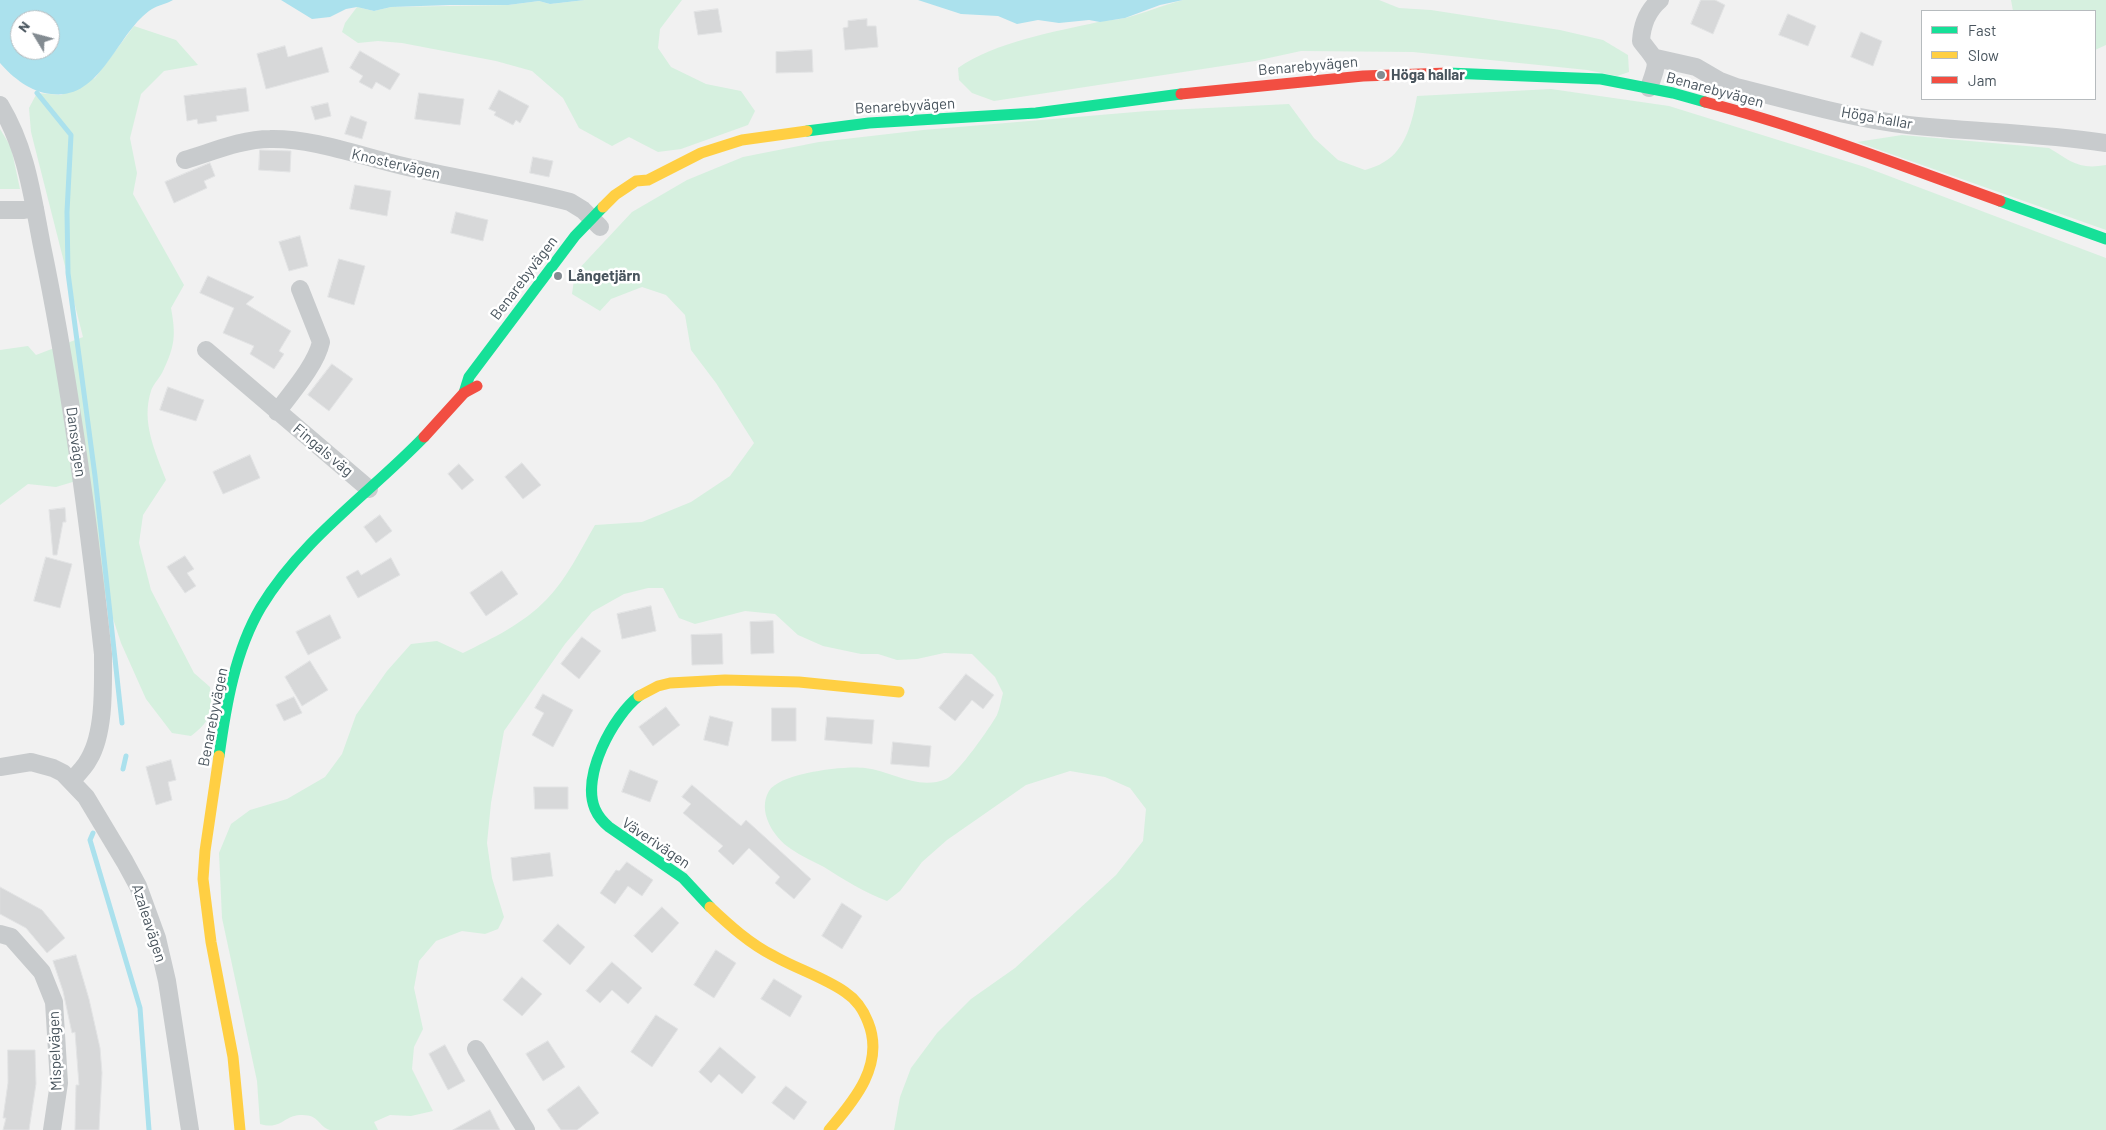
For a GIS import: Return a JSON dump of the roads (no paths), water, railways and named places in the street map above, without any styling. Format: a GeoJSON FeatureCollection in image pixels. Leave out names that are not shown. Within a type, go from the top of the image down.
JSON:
{"type":"FeatureCollection","features":[{"type":"Feature","properties":{"kind":"street"},"geometry":{"type":"LineString","coordinates":[[1649,88],[1656,66],[1656,58],[1641,41],[1642,33],[1650,11],[1660,0]]}},
{"type":"Feature","properties":{"kind":"street","name":"Höga hallar"},"geometry":{"type":"LineString","coordinates":[[1656,58],[1696,67],[1720,81],[1736,87],[1842,113],[1907,124],[2031,134],[2106,143]]}},
{"type":"Feature","properties":{"kind":"street","name":"Benarebyvägen"},"geometry":{"type":"LineString","coordinates":[[513,338],[599,222],[615,196],[636,181],[648,180],[701,153],[742,140],[808,129],[869,123],[1036,113],[1204,91],[1353,77],[1454,73],[1533,75],[1601,79],[1649,88],[1752,114],[1814,134],[2106,239]]}},
{"type":"Feature","properties":{"kind":"street","name":"Dansvägen"},"geometry":{"type":"LineString","coordinates":[[0,105],[13,126],[22,150],[53,296],[72,409],[103,654],[102,691],[97,740],[90,758],[72,780]]}},
{"type":"Feature","properties":{"kind":"street","name":"Knostervägen"},"geometry":{"type":"LineString","coordinates":[[185,160],[242,143],[268,139],[304,140],[442,175],[570,202],[599,222]]}},
{"type":"Feature","properties":{"kind":"street"},"geometry":{"type":"LineString","coordinates":[[642,191],[648,180]]}},
{"type":"Feature","properties":{"kind":"street"},"geometry":{"type":"LineString","coordinates":[[0,210],[35,208]]}},
{"type":"Feature","properties":{"kind":"street","name":"Benarebyvägen"},"geometry":{"type":"LineString","coordinates":[[464,393],[469,377],[575,236],[599,222]]}},
{"type":"Feature","properties":{"kind":"street"},"geometry":{"type":"LineString","coordinates":[[277,412],[320,350],[321,342],[300,289]]}},
{"type":"Feature","properties":{"kind":"street","name":"Fingals väg"},"geometry":{"type":"LineString","coordinates":[[206,350],[369,489]]}},
{"type":"Feature","properties":{"kind":"street","name":"Benarebyvägen"},"geometry":{"type":"LineString","coordinates":[[240,1130],[232,1048],[207,919],[203,876],[225,722],[235,673],[244,642],[262,603],[277,582],[303,553],[398,463],[464,393],[479,385],[484,378]]}},
{"type":"Feature","properties":{"kind":"street","name":"Väverivägen"},"geometry":{"type":"LineString","coordinates":[[829,1130],[850,1106],[868,1078],[874,1046],[862,1008],[847,994],[772,955],[745,938],[696,894],[685,879],[664,863],[614,833],[603,823],[595,811],[592,792],[595,772],[600,752],[611,726],[622,711],[638,697],[654,687],[673,683],[721,680],[840,683],[899,692]]}},
{"type":"Feature","properties":{"kind":"street","name":"Azaleavägen"},"geometry":{"type":"LineString","coordinates":[[0,767],[31,762],[54,768],[72,780],[103,822],[138,886],[157,938],[167,981],[190,1130]]}},
{"type":"Feature","properties":{"kind":"street","name":"Mispelvägen"},"geometry":{"type":"LineString","coordinates":[[0,934],[11,937],[42,972],[54,1002],[57,1023],[59,1083],[52,1130]]}},
{"type":"Feature","properties":{"kind":"street"},"geometry":{"type":"LineString","coordinates":[[476,1049],[526,1130]]}},
{"type":"Feature","properties":{"kind":"water"},"geometry":{"type":"Polygon","coordinates":[[[0,0],[173,0],[152,9],[140,19],[96,76],[83,87],[69,93],[44,93],[30,87],[11,74],[0,63],[0,0]]]}},
{"type":"Feature","properties":{"kind":"water"},"geometry":{"type":"Polygon","coordinates":[[[281,0],[585,0],[550,4],[539,1],[508,5],[391,7],[374,11],[357,7],[346,9],[330,17],[312,19],[281,0]]]}},
{"type":"Feature","properties":{"kind":"water"},"geometry":{"type":"Polygon","coordinates":[[[918,0],[1183,0],[1160,5],[1125,18],[1100,22],[1089,20],[1059,23],[1038,20],[1017,24],[998,16],[961,14],[918,0]]]}},
{"type":"Feature","properties":{"kind":"waterway"},"geometry":{"type":"LineString","coordinates":[[37,93],[71,135],[67,212],[68,273],[95,476],[122,723]]}},
{"type":"Feature","properties":{"kind":"waterway"},"geometry":{"type":"LineString","coordinates":[[123,769],[126,756]]}},
{"type":"Feature","properties":{"kind":"waterway"},"geometry":{"type":"LineString","coordinates":[[93,833],[90,840],[140,1008],[149,1130]]}},
{"type":"Feature","properties":{"kind":"place","name":"Höga hallar"},"geometry":{"type":"Point","coordinates":[1381,75]}},
{"type":"Feature","properties":{"kind":"place","name":"Långetjärn"},"geometry":{"type":"Point","coordinates":[558,276]}}]}
